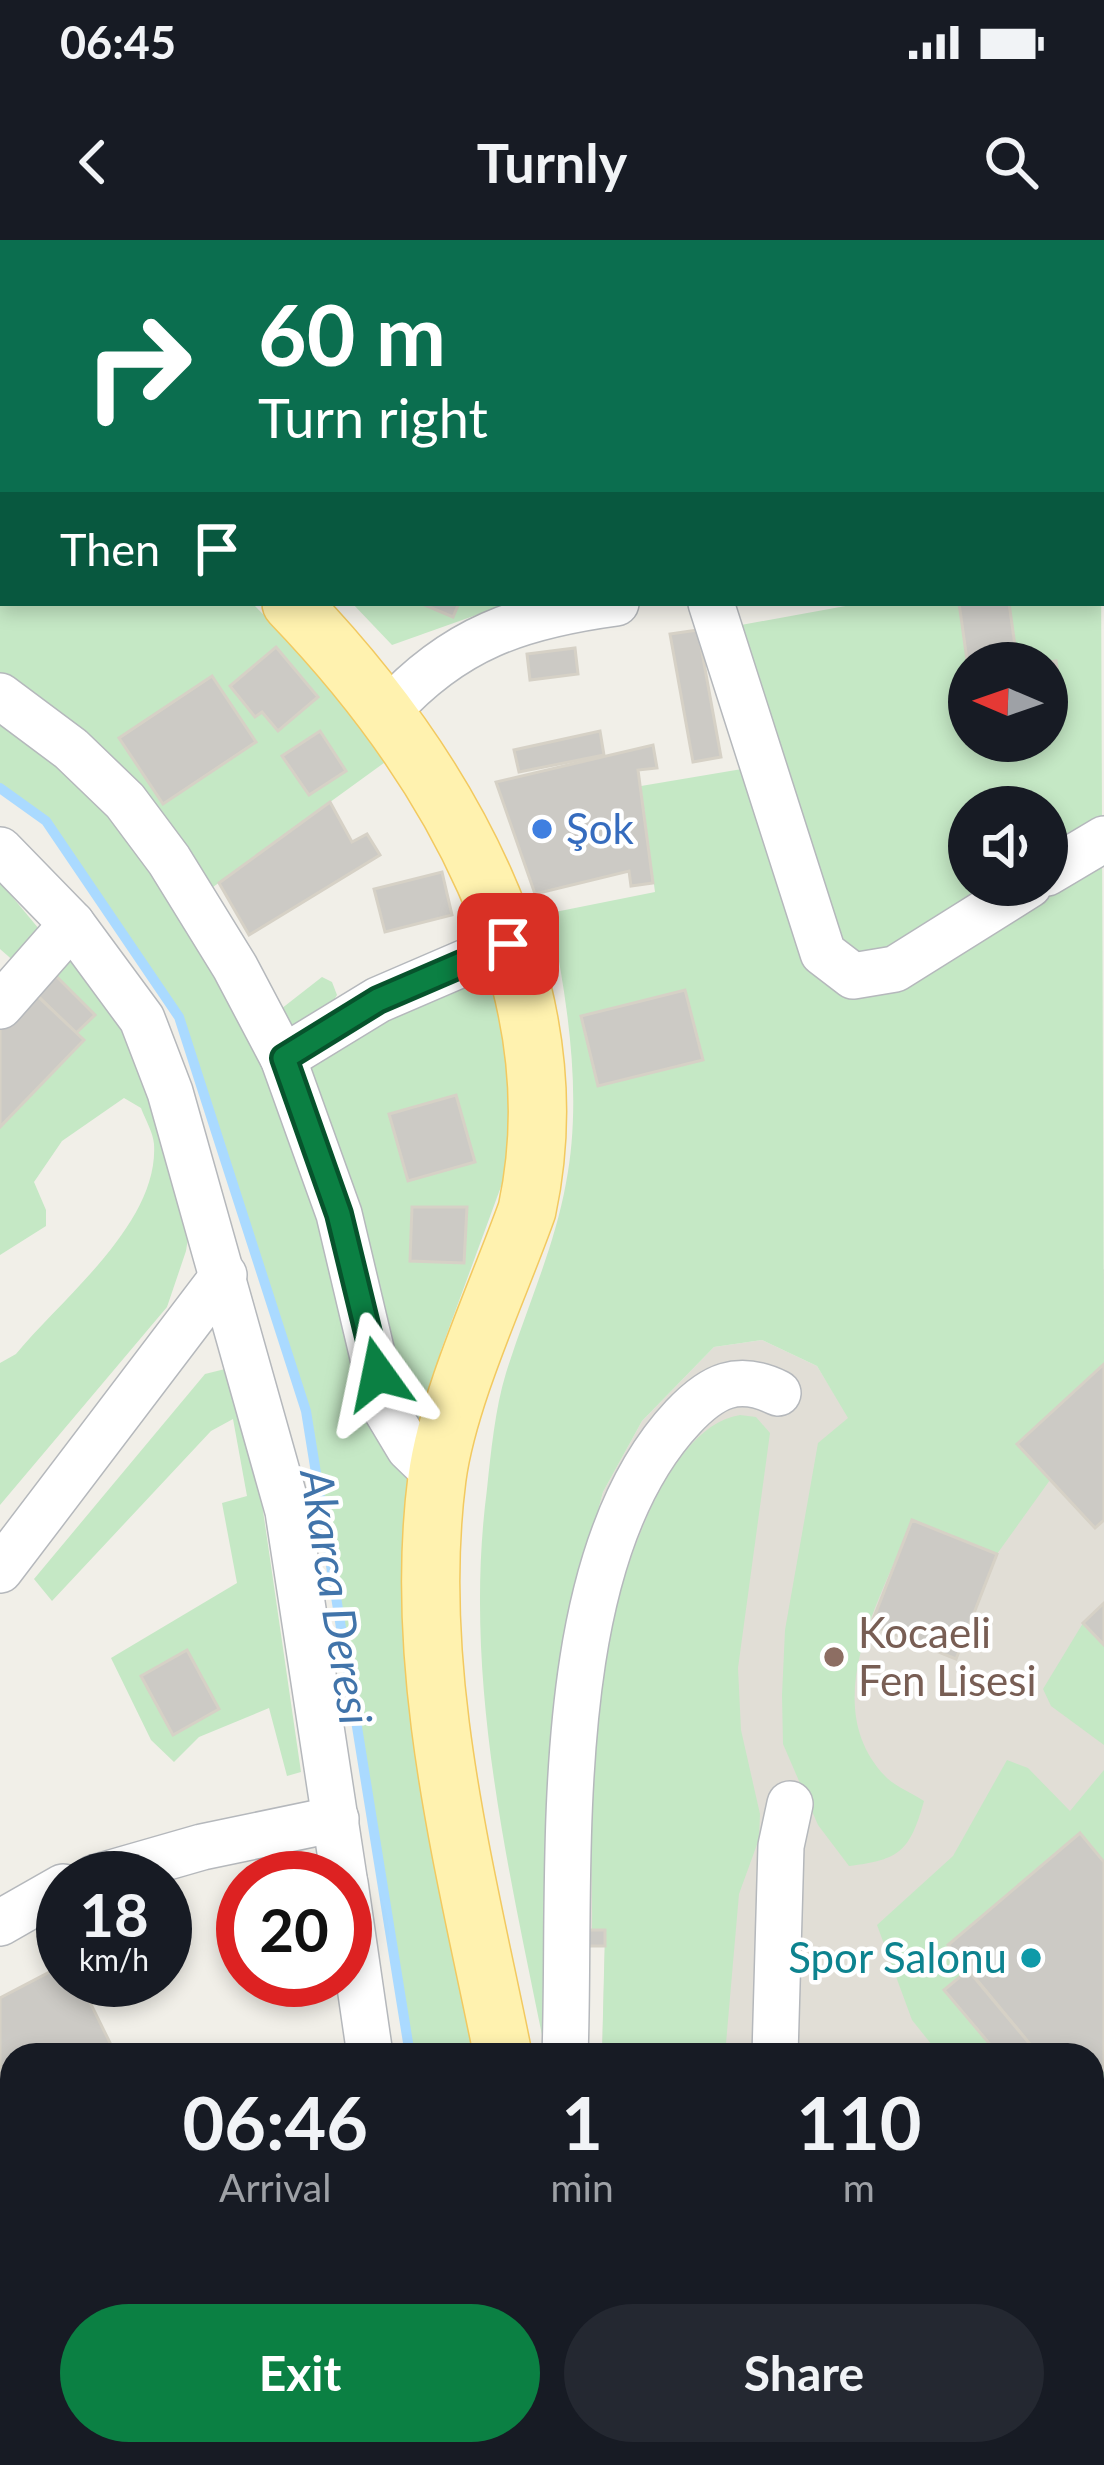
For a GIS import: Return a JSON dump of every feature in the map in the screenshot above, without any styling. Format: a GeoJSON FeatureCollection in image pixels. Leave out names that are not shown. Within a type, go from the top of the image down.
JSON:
{"type":"FeatureCollection","features":[{"type":"Feature","properties":{"kind":"main road"},"geometry":{"type":"LineString","coordinates":[[294,606],[398,700],[467,838],[508,944],[536,1063],[537,1165],[527,1210],[437,1475],[434,1675],[454,1813],[501,2043]]}},
{"type":"Feature","properties":{"kind":"main road"},"geometry":{"type":"LineString","coordinates":[[330,606],[492,831],[535,923],[554,988],[563,1072],[562,1138],[551,1203],[497,1366],[463,1495],[461,1724],[523,2043]]}},
{"type":"Feature","properties":{"kind":"street"},"geometry":{"type":"LineString","coordinates":[[398,700],[446,657],[491,630],[536,609],[576,606]]}},
{"type":"Feature","properties":{"kind":"street"},"geometry":{"type":"LineString","coordinates":[[712,606],[824,953],[853,976],[896,969],[996,906]]}},
{"type":"Feature","properties":{"kind":"street"},"geometry":{"type":"LineString","coordinates":[[0,696],[71,749],[124,801],[169,860],[236,967],[284,1058],[339,1214],[385,1408],[409,1448],[437,1475]]}},
{"type":"Feature","properties":{"kind":"street"},"geometry":{"type":"LineString","coordinates":[[1068,861],[1104,839]]}},
{"type":"Feature","properties":{"kind":"street"},"geometry":{"type":"LineString","coordinates":[[0,850],[72,924],[142,1019],[224,1275],[288,1511],[341,1851]]}},
{"type":"Feature","properties":{"kind":"street"},"geometry":{"type":"LineString","coordinates":[[0,1006],[72,924]]}},
{"type":"Feature","properties":{"kind":"street"},"geometry":{"type":"LineString","coordinates":[[284,1058],[378,1000],[508,944]]}},
{"type":"Feature","properties":{"kind":"street"},"geometry":{"type":"LineString","coordinates":[[0,1570],[224,1275]]}},
{"type":"Feature","properties":{"kind":"street"},"geometry":{"type":"LineString","coordinates":[[566,2043],[576,1694],[604,1568],[640,1479],[668,1433],[699,1400],[726,1383],[754,1381],[778,1393]]}},
{"type":"Feature","properties":{"kind":"street"},"geometry":{"type":"LineString","coordinates":[[775,2043],[781,1846],[790,1804]]}},
{"type":"Feature","properties":{"kind":"street"},"geometry":{"type":"LineString","coordinates":[[188,1851],[336,1819]]}},
{"type":"Feature","properties":{"kind":"street"},"geometry":{"type":"LineString","coordinates":[[0,1923],[36,1902]]}},
{"type":"Feature","properties":{"kind":"street"},"geometry":{"type":"LineString","coordinates":[[363,2007],[368,2043]]}},
{"type":"Feature","properties":{"kind":"shaded area","name":"Kocaeli Fen Lisesi"},"geometry":{"type":"Polygon","coordinates":[[[1104,1269],[1104,2043],[602,2043],[605,1947],[552,1946],[570,1615],[603,1492],[642,1421],[714,1347],[762,1340],[817,1366],[849,1418],[1104,1269]]]}},
{"type":"Feature","properties":{"kind":"green space"},"geometry":{"type":"Polygon","coordinates":[[[0,606],[255,606],[304,656],[388,760],[202,895],[0,683],[0,606]]]}},
{"type":"Feature","properties":{"kind":"green space"},"geometry":{"type":"Polygon","coordinates":[[[355,606],[502,606],[392,645],[355,606]]]}},
{"type":"Feature","properties":{"kind":"green space"},"geometry":{"type":"Polygon","coordinates":[[[846,606],[1101,606],[1104,1364],[1018,1444],[1050,1480],[997,1554],[912,1521],[861,1650],[856,1716],[865,1747],[885,1776],[924,1801],[914,1831],[900,1850],[849,1866],[818,1825],[783,1744],[782,1695],[785,1630],[818,1443],[848,1418],[817,1366],[762,1340],[714,1347],[642,1421],[603,1492],[570,1615],[544,2043],[493,1774],[480,1632],[481,1561],[499,1401],[554,1232],[571,1150],[571,1047],[550,913],[655,892],[641,786],[742,769],[741,625],[846,606]]]}},
{"type":"Feature","properties":{"kind":"green space"},"geometry":{"type":"Polygon","coordinates":[[[0,710],[115,809],[189,919],[301,1142],[384,1441],[408,1480],[403,1610],[410,1699],[473,2043],[408,2043],[306,1411],[179,1018],[46,821],[0,788],[0,710]]]}},
{"type":"Feature","properties":{"kind":"green space"},"geometry":{"type":"Polygon","coordinates":[[[0,882],[39,929],[16,963],[0,949],[0,882]]]}},
{"type":"Feature","properties":{"kind":"green space"},"geometry":{"type":"Polygon","coordinates":[[[65,944],[132,1028],[193,1206],[186,1251],[167,1307],[0,1505],[0,1363],[16,1354],[104,1257],[141,1202],[151,1173],[151,1130],[141,1108],[124,1098],[62,1141],[34,1182],[46,1210],[46,1226],[0,1255],[0,1127],[83,1041],[76,1033],[94,1016],[55,975],[65,944]]]}},
{"type":"Feature","properties":{"kind":"green space"},"geometry":{"type":"Polygon","coordinates":[[[491,965],[511,1056],[510,1162],[441,1350],[419,1432],[405,1425],[300,1068],[356,1027],[491,965]]]}},
{"type":"Feature","properties":{"kind":"green space"},"geometry":{"type":"Polygon","coordinates":[[[322,977],[332,982],[337,995],[328,1010],[295,1033],[272,1016],[322,977]]]}},
{"type":"Feature","properties":{"kind":"green space"},"geometry":{"type":"Polygon","coordinates":[[[229,1368],[251,1428],[301,1772],[287,1776],[269,1708],[199,1737],[174,1762],[151,1740],[111,1658],[237,1583],[222,1503],[247,1496],[233,1419],[211,1431],[52,1601],[34,1579],[205,1374],[229,1368]]]}},
{"type":"Feature","properties":{"kind":"green space"},"geometry":{"type":"Polygon","coordinates":[[[740,1415],[756,1417],[770,1433],[738,1668],[741,1730],[760,1814],[759,1839],[739,1894],[726,2043],[602,2043],[605,1931],[592,1930],[590,1791],[600,1674],[638,1538],[682,1456],[709,1428],[740,1415]]]}},
{"type":"Feature","properties":{"kind":"green space"},"geometry":{"type":"Polygon","coordinates":[[[1083,1623],[1104,1645],[1104,1745],[1051,1706],[1043,1689],[1083,1623]]]}},
{"type":"Feature","properties":{"kind":"green space"},"geometry":{"type":"Polygon","coordinates":[[[1007,1760],[1028,1768],[1070,1811],[1104,1770],[1104,2043],[930,2043],[912,2020],[877,1925],[953,1856],[1007,1760]]]}},
{"type":"Feature","properties":{"kind":"building"},"geometry":{"type":"Polygon","coordinates":[[[427,606],[458,606],[453,617],[427,606]]]}},
{"type":"Feature","properties":{"kind":"building"},"geometry":{"type":"Polygon","coordinates":[[[959,606],[1009,606],[1014,642],[964,642],[959,606]]]}},
{"type":"Feature","properties":{"kind":"building"},"geometry":{"type":"Polygon","coordinates":[[[698,630],[721,757],[693,762],[670,634],[698,630]]]}},
{"type":"Feature","properties":{"kind":"building"},"geometry":{"type":"Polygon","coordinates":[[[276,647],[318,697],[278,731],[262,712],[255,717],[230,686],[276,647]]]}},
{"type":"Feature","properties":{"kind":"building"},"geometry":{"type":"Polygon","coordinates":[[[575,648],[578,674],[530,680],[527,654],[575,648]]]}},
{"type":"Feature","properties":{"kind":"building"},"geometry":{"type":"Polygon","coordinates":[[[212,676],[256,742],[163,804],[119,738],[212,676]]]}},
{"type":"Feature","properties":{"kind":"building"},"geometry":{"type":"Polygon","coordinates":[[[320,731],[346,771],[309,795],[282,756],[320,731]]]}},
{"type":"Feature","properties":{"kind":"building"},"geometry":{"type":"Polygon","coordinates":[[[600,731],[604,755],[519,772],[514,750],[600,731]]]}},
{"type":"Feature","properties":{"kind":"building"},"geometry":{"type":"Polygon","coordinates":[[[653,745],[657,768],[638,770],[653,883],[631,886],[629,871],[535,894],[496,782],[653,745]]]}},
{"type":"Feature","properties":{"kind":"building"},"geometry":{"type":"Polygon","coordinates":[[[330,802],[352,842],[367,834],[380,855],[249,935],[219,883],[330,802]]]}},
{"type":"Feature","properties":{"kind":"building"},"geometry":{"type":"Polygon","coordinates":[[[442,872],[452,915],[385,932],[374,889],[442,872]]]}},
{"type":"Feature","properties":{"kind":"building"},"geometry":{"type":"Polygon","coordinates":[[[55,975],[95,1015],[76,1033],[37,995],[55,975]]]}},
{"type":"Feature","properties":{"kind":"building"},"geometry":{"type":"Polygon","coordinates":[[[31,990],[84,1040],[0,1127],[0,1023],[31,990]]]}},
{"type":"Feature","properties":{"kind":"building"},"geometry":{"type":"Polygon","coordinates":[[[685,990],[703,1060],[598,1086],[581,1016],[685,990]]]}},
{"type":"Feature","properties":{"kind":"building"},"geometry":{"type":"Polygon","coordinates":[[[456,1095],[475,1162],[408,1181],[389,1114],[456,1095]]]}},
{"type":"Feature","properties":{"kind":"building"},"geometry":{"type":"Polygon","coordinates":[[[412,1207],[467,1207],[464,1263],[410,1261],[412,1207]]]}},
{"type":"Feature","properties":{"kind":"building"},"geometry":{"type":"Polygon","coordinates":[[[1104,1364],[1104,1520],[1095,1528],[1017,1444],[1104,1364]]]}},
{"type":"Feature","properties":{"kind":"building"},"geometry":{"type":"Polygon","coordinates":[[[912,1520],[997,1554],[956,1659],[871,1625],[912,1520]]]}},
{"type":"Feature","properties":{"kind":"building"},"geometry":{"type":"Polygon","coordinates":[[[1104,1603],[1104,1645],[1083,1623],[1104,1603]]]}},
{"type":"Feature","properties":{"kind":"building"},"geometry":{"type":"Polygon","coordinates":[[[187,1650],[219,1709],[173,1735],[141,1676],[187,1650]]]}},
{"type":"Feature","properties":{"kind":"building","name":"Spor Salonu"},"geometry":{"type":"Polygon","coordinates":[[[1080,1833],[1104,1862],[1104,2043],[1029,2043],[948,1945],[1080,1833]]]}},
{"type":"Feature","properties":{"kind":"building"},"geometry":{"type":"Polygon","coordinates":[[[552,1930],[605,1930],[605,1946],[552,1946],[552,1930]]]}},
{"type":"Feature","properties":{"kind":"building"},"geometry":{"type":"Polygon","coordinates":[[[968,1970],[1029,2043],[989,2043],[944,1990],[968,1970]]]}},
{"type":"Feature","properties":{"kind":"building"},"geometry":{"type":"Polygon","coordinates":[[[36,1979],[36,2007],[92,2007],[110,2043],[0,2043],[0,1998],[36,1979]]]}},
{"type":"Feature","properties":{"kind":"waterway","name":"Akarca Deresi"},"geometry":{"type":"LineString","coordinates":[[0,788],[46,821],[179,1017],[306,1411],[408,2043]]}},
{"type":"Feature","properties":{"kind":"place","name":"Şok"},"geometry":{"type":"Point","coordinates":[542,829]}},
{"type":"Feature","properties":{"kind":"place","name":"Kocaeli Fen Lisesi"},"geometry":{"type":"Point","coordinates":[834,1657]}},
{"type":"Feature","properties":{"kind":"place","name":"Spor Salonu"},"geometry":{"type":"Point","coordinates":[1031,1958]}},
{"type":"Feature","properties":{"kind":"route"},"geometry":{"type":"LineString","coordinates":[[378,1374],[339,1214],[284,1058],[378,1000],[508,944]]}}]}
